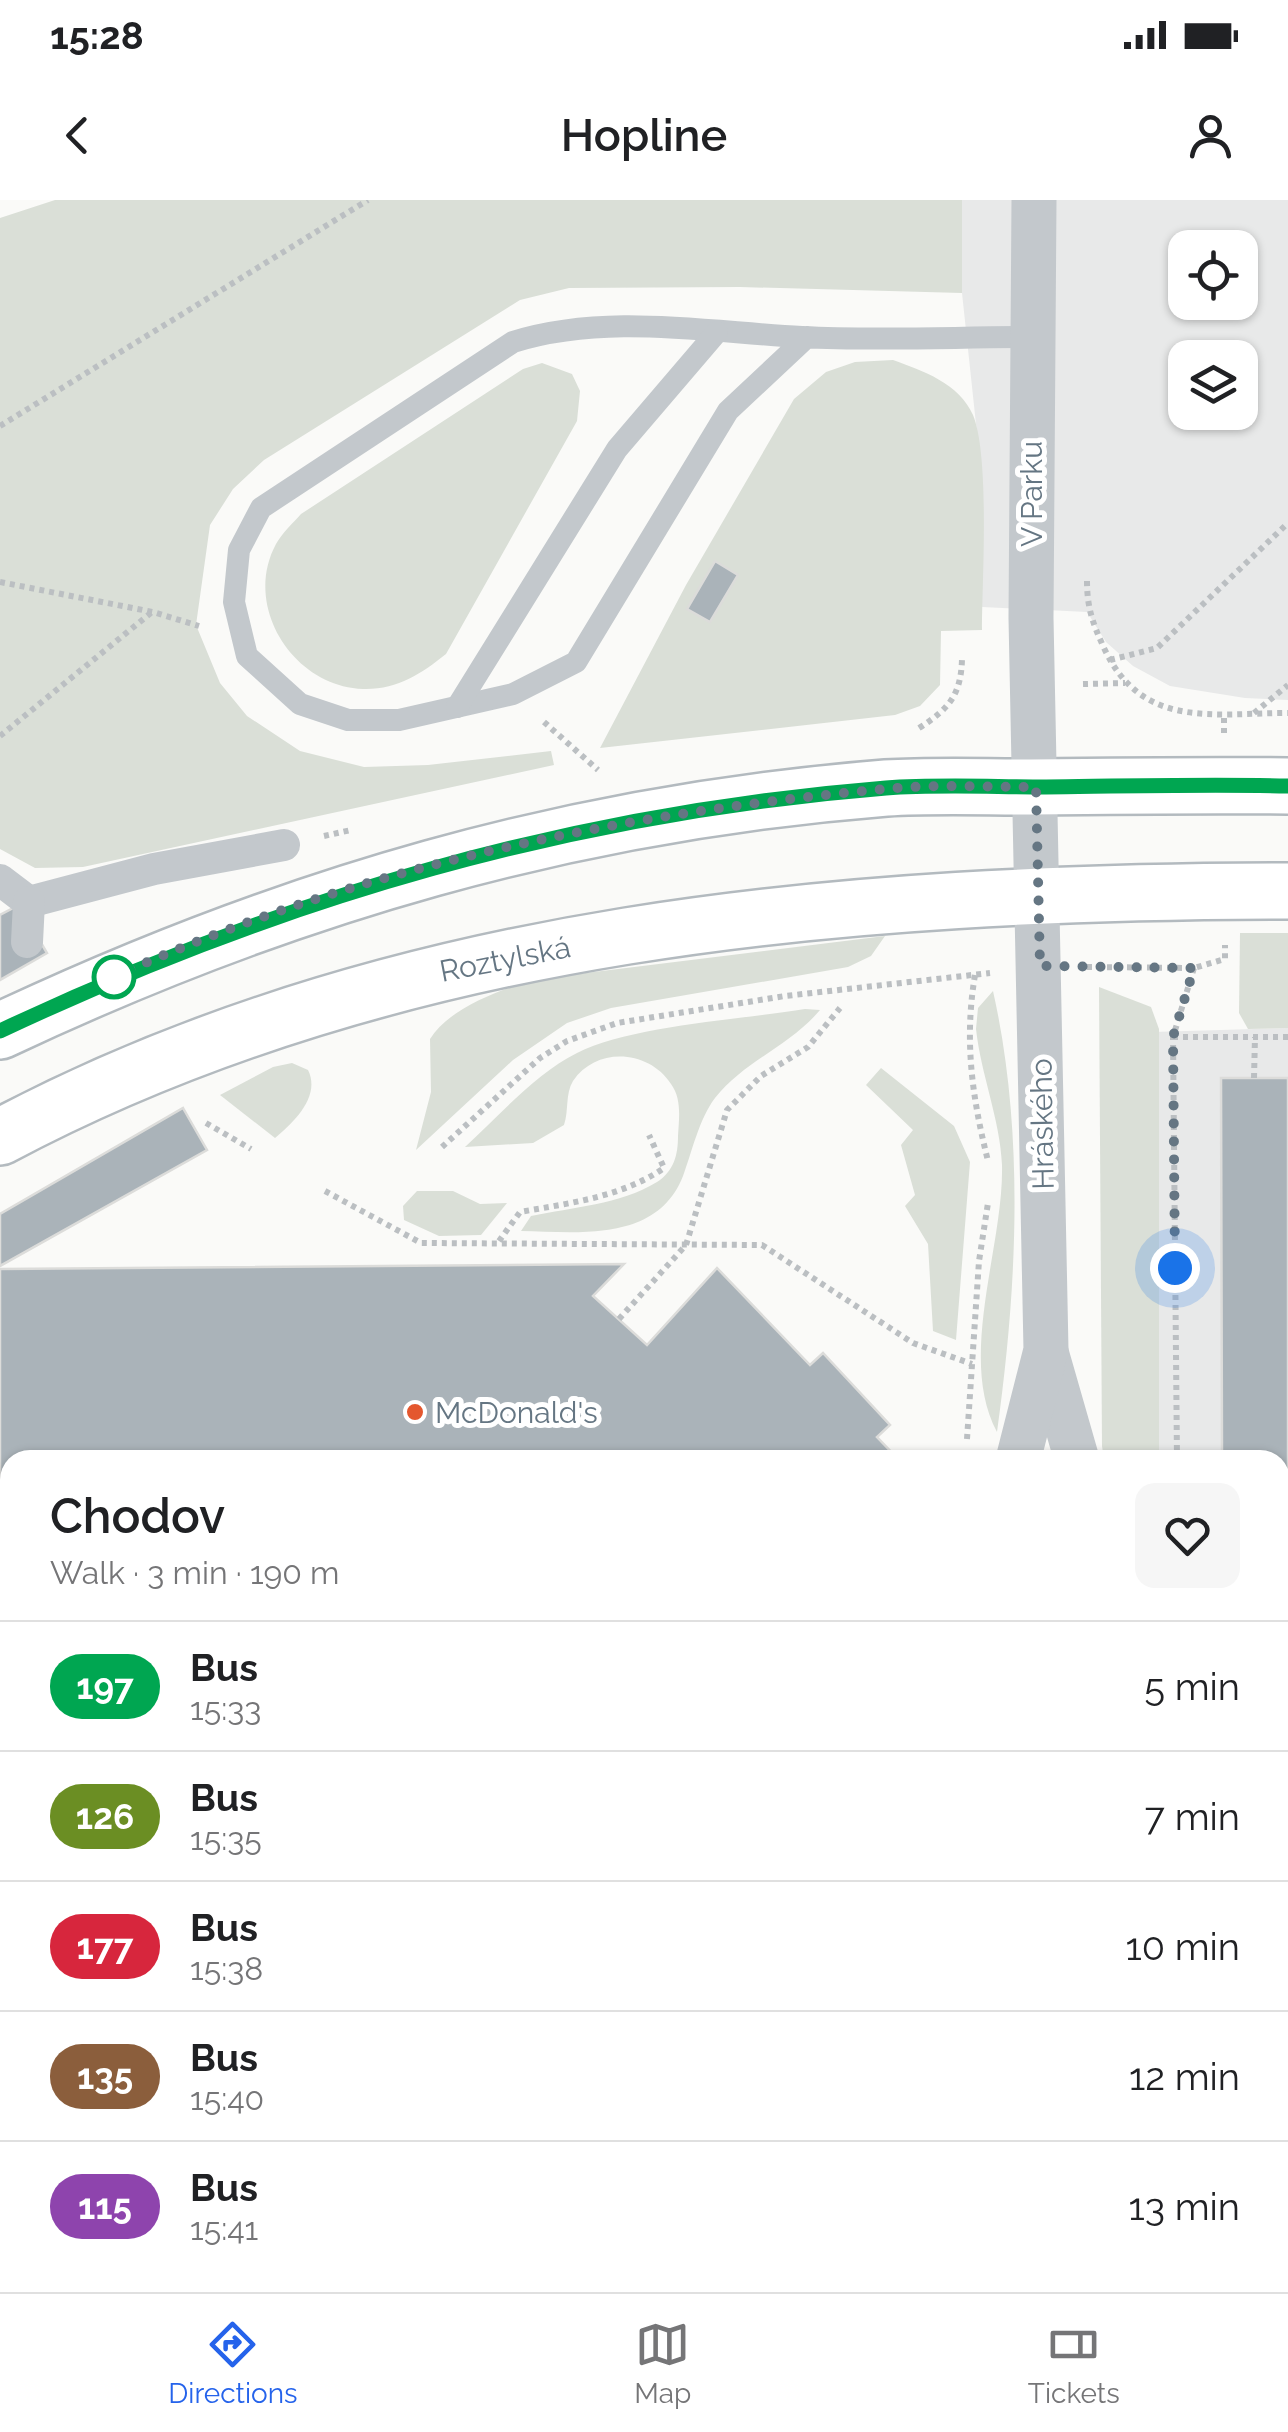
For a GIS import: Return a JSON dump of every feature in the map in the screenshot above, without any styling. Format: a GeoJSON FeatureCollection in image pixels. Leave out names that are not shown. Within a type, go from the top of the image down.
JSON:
{"type":"FeatureCollection","features":[{"type":"Feature","properties":{"kind":"main road"},"geometry":{"type":"LineString","coordinates":[[0,1031],[192,946],[413,870],[635,821],[888,788],[1288,786]]}},
{"type":"Feature","properties":{"kind":"main road","name":"Roztylská"},"geometry":{"type":"LineString","coordinates":[[0,1137],[106,1084],[219,1040],[428,974],[660,930],[872,905],[1288,891]]}},
{"type":"Feature","properties":{"kind":"street","name":"V Parku"},"geometry":{"type":"LineString","coordinates":[[1034,200],[1031,618],[1036,787]]}},
{"type":"Feature","properties":{"kind":"street"},"geometry":{"type":"LineString","coordinates":[[1036,787],[1037,898]]}},
{"type":"Feature","properties":{"kind":"street"},"geometry":{"type":"LineString","coordinates":[[29,902],[154,869],[284,844]]}},
{"type":"Feature","properties":{"kind":"street"},"geometry":{"type":"LineString","coordinates":[[0,880],[29,902]]}},
{"type":"Feature","properties":{"kind":"street","name":"Hráského"},"geometry":{"type":"LineString","coordinates":[[1037,898],[1046,1350],[1074,1450]]}},
{"type":"Feature","properties":{"kind":"street"},"geometry":{"type":"LineString","coordinates":[[26,942],[29,902]]}},
{"type":"Feature","properties":{"kind":"street","name":"Hráského"},"geometry":{"type":"LineString","coordinates":[[1021,1450],[1046,1350]]}},
{"type":"Feature","properties":{"kind":"lane"},"geometry":{"type":"LineString","coordinates":[[808,338],[728,411],[576,662],[513,694],[399,720],[348,720],[300,704],[247,656],[234,602],[239,550],[261,508],[514,342],[550,331],[600,326],[808,338],[1032,338]]}},
{"type":"Feature","properties":{"kind":"lane"},"geometry":{"type":"LineString","coordinates":[[457,708],[617,449],[716,332]]}},
{"type":"Feature","properties":{"kind":"path"},"geometry":{"type":"LineString","coordinates":[[0,426],[368,200]]}},
{"type":"Feature","properties":{"kind":"path"},"geometry":{"type":"LineString","coordinates":[[1110,660],[1156,648],[1288,524]]}},
{"type":"Feature","properties":{"kind":"path"},"geometry":{"type":"LineString","coordinates":[[1087,573],[1087,612],[1110,660],[1134,692],[1170,710],[1288,713]]}},
{"type":"Feature","properties":{"kind":"path"},"geometry":{"type":"LineString","coordinates":[[0,582],[196,624],[247,656]]}},
{"type":"Feature","properties":{"kind":"path"},"geometry":{"type":"LineString","coordinates":[[0,736],[154,612]]}},
{"type":"Feature","properties":{"kind":"path"},"geometry":{"type":"LineString","coordinates":[[961,686],[962,658]]}},
{"type":"Feature","properties":{"kind":"path"},"geometry":{"type":"LineString","coordinates":[[1254,713],[1288,686]]}},
{"type":"Feature","properties":{"kind":"path"},"geometry":{"type":"LineString","coordinates":[[513,694],[602,774]]}},
{"type":"Feature","properties":{"kind":"path"},"geometry":{"type":"LineString","coordinates":[[442,1146],[540,1058],[594,1031],[786,996],[1040,966],[1194,968],[1225,959]]}},
{"type":"Feature","properties":{"kind":"path"},"geometry":{"type":"LineString","coordinates":[[1176,1450],[1173,1037],[1194,968]]}},
{"type":"Feature","properties":{"kind":"path"},"geometry":{"type":"LineString","coordinates":[[975,975],[968,1018],[972,1098],[990,1167]]}},
{"type":"Feature","properties":{"kind":"path"},"geometry":{"type":"LineString","coordinates":[[619,1319],[686,1245],[726,1110],[761,1076],[808,1047],[840,1008]]}},
{"type":"Feature","properties":{"kind":"path"},"geometry":{"type":"LineString","coordinates":[[1254,1036],[1254,1078]]}},
{"type":"Feature","properties":{"kind":"path"},"geometry":{"type":"LineString","coordinates":[[1173,1037],[1288,1037]]}},
{"type":"Feature","properties":{"kind":"path"},"geometry":{"type":"LineString","coordinates":[[206,1124],[251,1149]]}},
{"type":"Feature","properties":{"kind":"path"},"geometry":{"type":"LineString","coordinates":[[498,1242],[520,1212],[590,1200],[648,1179],[664,1168],[650,1135]]}},
{"type":"Feature","properties":{"kind":"path"},"geometry":{"type":"LineString","coordinates":[[325,1191],[420,1243],[762,1245],[913,1343],[972,1364]]}},
{"type":"Feature","properties":{"kind":"path"},"geometry":{"type":"LineString","coordinates":[[967,1441],[988,1196]]}},
{"type":"Feature","properties":{"kind":"shaded area"},"geometry":{"type":"Polygon","coordinates":[[[55,200],[962,200],[962,293],[740,287],[569,288],[520,300],[264,460],[233,489],[210,525],[196,625],[220,683],[247,716],[300,751],[364,767],[428,765],[551,751],[554,765],[83,867],[35,868],[0,849],[0,218],[55,200]]]}},
{"type":"Feature","properties":{"kind":"shaded area"},"geometry":{"type":"Polygon","coordinates":[[[962,200],[1288,200],[1288,700],[1245,698],[1170,686],[1133,666],[1106,642],[1087,612],[982,607],[981,471],[962,293],[962,200]]]}},
{"type":"Feature","properties":{"kind":"shaded area"},"geometry":{"type":"Polygon","coordinates":[[[893,360],[928,374],[959,394],[973,415],[982,459],[982,630],[941,631],[940,685],[920,706],[895,715],[600,748],[686,585],[794,399],[826,372],[855,362],[893,360]],[[738,575],[688,608],[710,622],[738,575]]]}},
{"type":"Feature","properties":{"kind":"shaded area"},"geometry":{"type":"Polygon","coordinates":[[[542,363],[572,374],[580,391],[577,421],[446,654],[408,679],[375,689],[338,685],[296,659],[270,617],[266,593],[267,568],[281,536],[301,514],[523,369],[542,363]]]}},
{"type":"Feature","properties":{"kind":"shaded area"},"geometry":{"type":"Polygon","coordinates":[[[1240,933],[1288,933],[1288,1028],[1248,1029],[1239,1013],[1240,933]]]}},
{"type":"Feature","properties":{"kind":"shaded area"},"geometry":{"type":"Polygon","coordinates":[[[885,936],[871,956],[848,967],[611,1008],[567,1023],[513,1060],[416,1150],[431,1092],[430,1039],[450,1018],[478,1001],[537,979],[885,936]]]}},
{"type":"Feature","properties":{"kind":"shaded area"},"geometry":{"type":"Polygon","coordinates":[[[1099,987],[1151,1007],[1159,1029],[1159,1450],[1103,1450],[1099,987]]]}},
{"type":"Feature","properties":{"kind":"shaded area"},"geometry":{"type":"Polygon","coordinates":[[[993,991],[1010,1100],[1015,1211],[1009,1323],[997,1432],[986,1402],[981,1370],[985,1301],[1002,1165],[976,1029],[978,1008],[993,991]]]}},
{"type":"Feature","properties":{"kind":"shaded area"},"geometry":{"type":"Polygon","coordinates":[[[820,1010],[715,1098],[671,1198],[655,1213],[635,1223],[590,1232],[521,1231],[531,1216],[627,1196],[667,1173],[677,1150],[678,1102],[671,1084],[650,1064],[623,1057],[595,1062],[573,1081],[564,1125],[533,1143],[465,1147],[518,1096],[577,1053],[656,1030],[820,1010]]]}},
{"type":"Feature","properties":{"kind":"shaded area"},"geometry":{"type":"Polygon","coordinates":[[[1288,1028],[1288,1450],[1158,1450],[1152,1032],[1288,1028]]]}},
{"type":"Feature","properties":{"kind":"shaded area"},"geometry":{"type":"Polygon","coordinates":[[[292,1063],[308,1070],[311,1089],[304,1108],[275,1138],[220,1095],[273,1067],[292,1063]]]}},
{"type":"Feature","properties":{"kind":"shaded area"},"geometry":{"type":"Polygon","coordinates":[[[881,1068],[954,1126],[970,1162],[956,1340],[933,1331],[928,1244],[905,1206],[915,1195],[901,1145],[913,1130],[866,1085],[881,1068]]]}},
{"type":"Feature","properties":{"kind":"shaded area"},"geometry":{"type":"Polygon","coordinates":[[[417,1191],[453,1191],[480,1204],[507,1203],[481,1235],[439,1236],[404,1220],[403,1206],[417,1191]]]}},
{"type":"Feature","properties":{"kind":"building"},"geometry":{"type":"Polygon","coordinates":[[[715,561],[738,575],[710,622],[687,609],[715,561]]]}},
{"type":"Feature","properties":{"kind":"building"},"geometry":{"type":"Polygon","coordinates":[[[19,905],[47,953],[0,980],[0,915],[19,905]]]}},
{"type":"Feature","properties":{"kind":"building"},"geometry":{"type":"Polygon","coordinates":[[[1221,1078],[1288,1078],[1288,1450],[1222,1450],[1221,1078]]]}},
{"type":"Feature","properties":{"kind":"building"},"geometry":{"type":"Polygon","coordinates":[[[183,1108],[207,1150],[0,1266],[0,1214],[183,1108]]]}},
{"type":"Feature","properties":{"kind":"building"},"geometry":{"type":"Polygon","coordinates":[[[624,1264],[593,1296],[647,1345],[717,1268],[810,1365],[823,1353],[890,1425],[877,1437],[889,1450],[0,1450],[0,1269],[624,1264]]]}},
{"type":"Feature","properties":{"kind":"bus line","name":"197"},"geometry":{"type":"LineString","coordinates":[[0,1031],[130,970],[308,904],[413,870],[635,821],[888,788],[1288,786]]}},
{"type":"Feature","properties":{"kind":"place","name":"McDonald's"},"geometry":{"type":"Point","coordinates":[415,1412]}},
{"type":"Feature","properties":{"kind":"route"},"geometry":{"type":"LineString","coordinates":[[114,977],[207,940],[413,870],[635,821],[888,788],[1036,787],[1040,966],[1194,968],[1173,1037],[1175,1268]]}}]}
